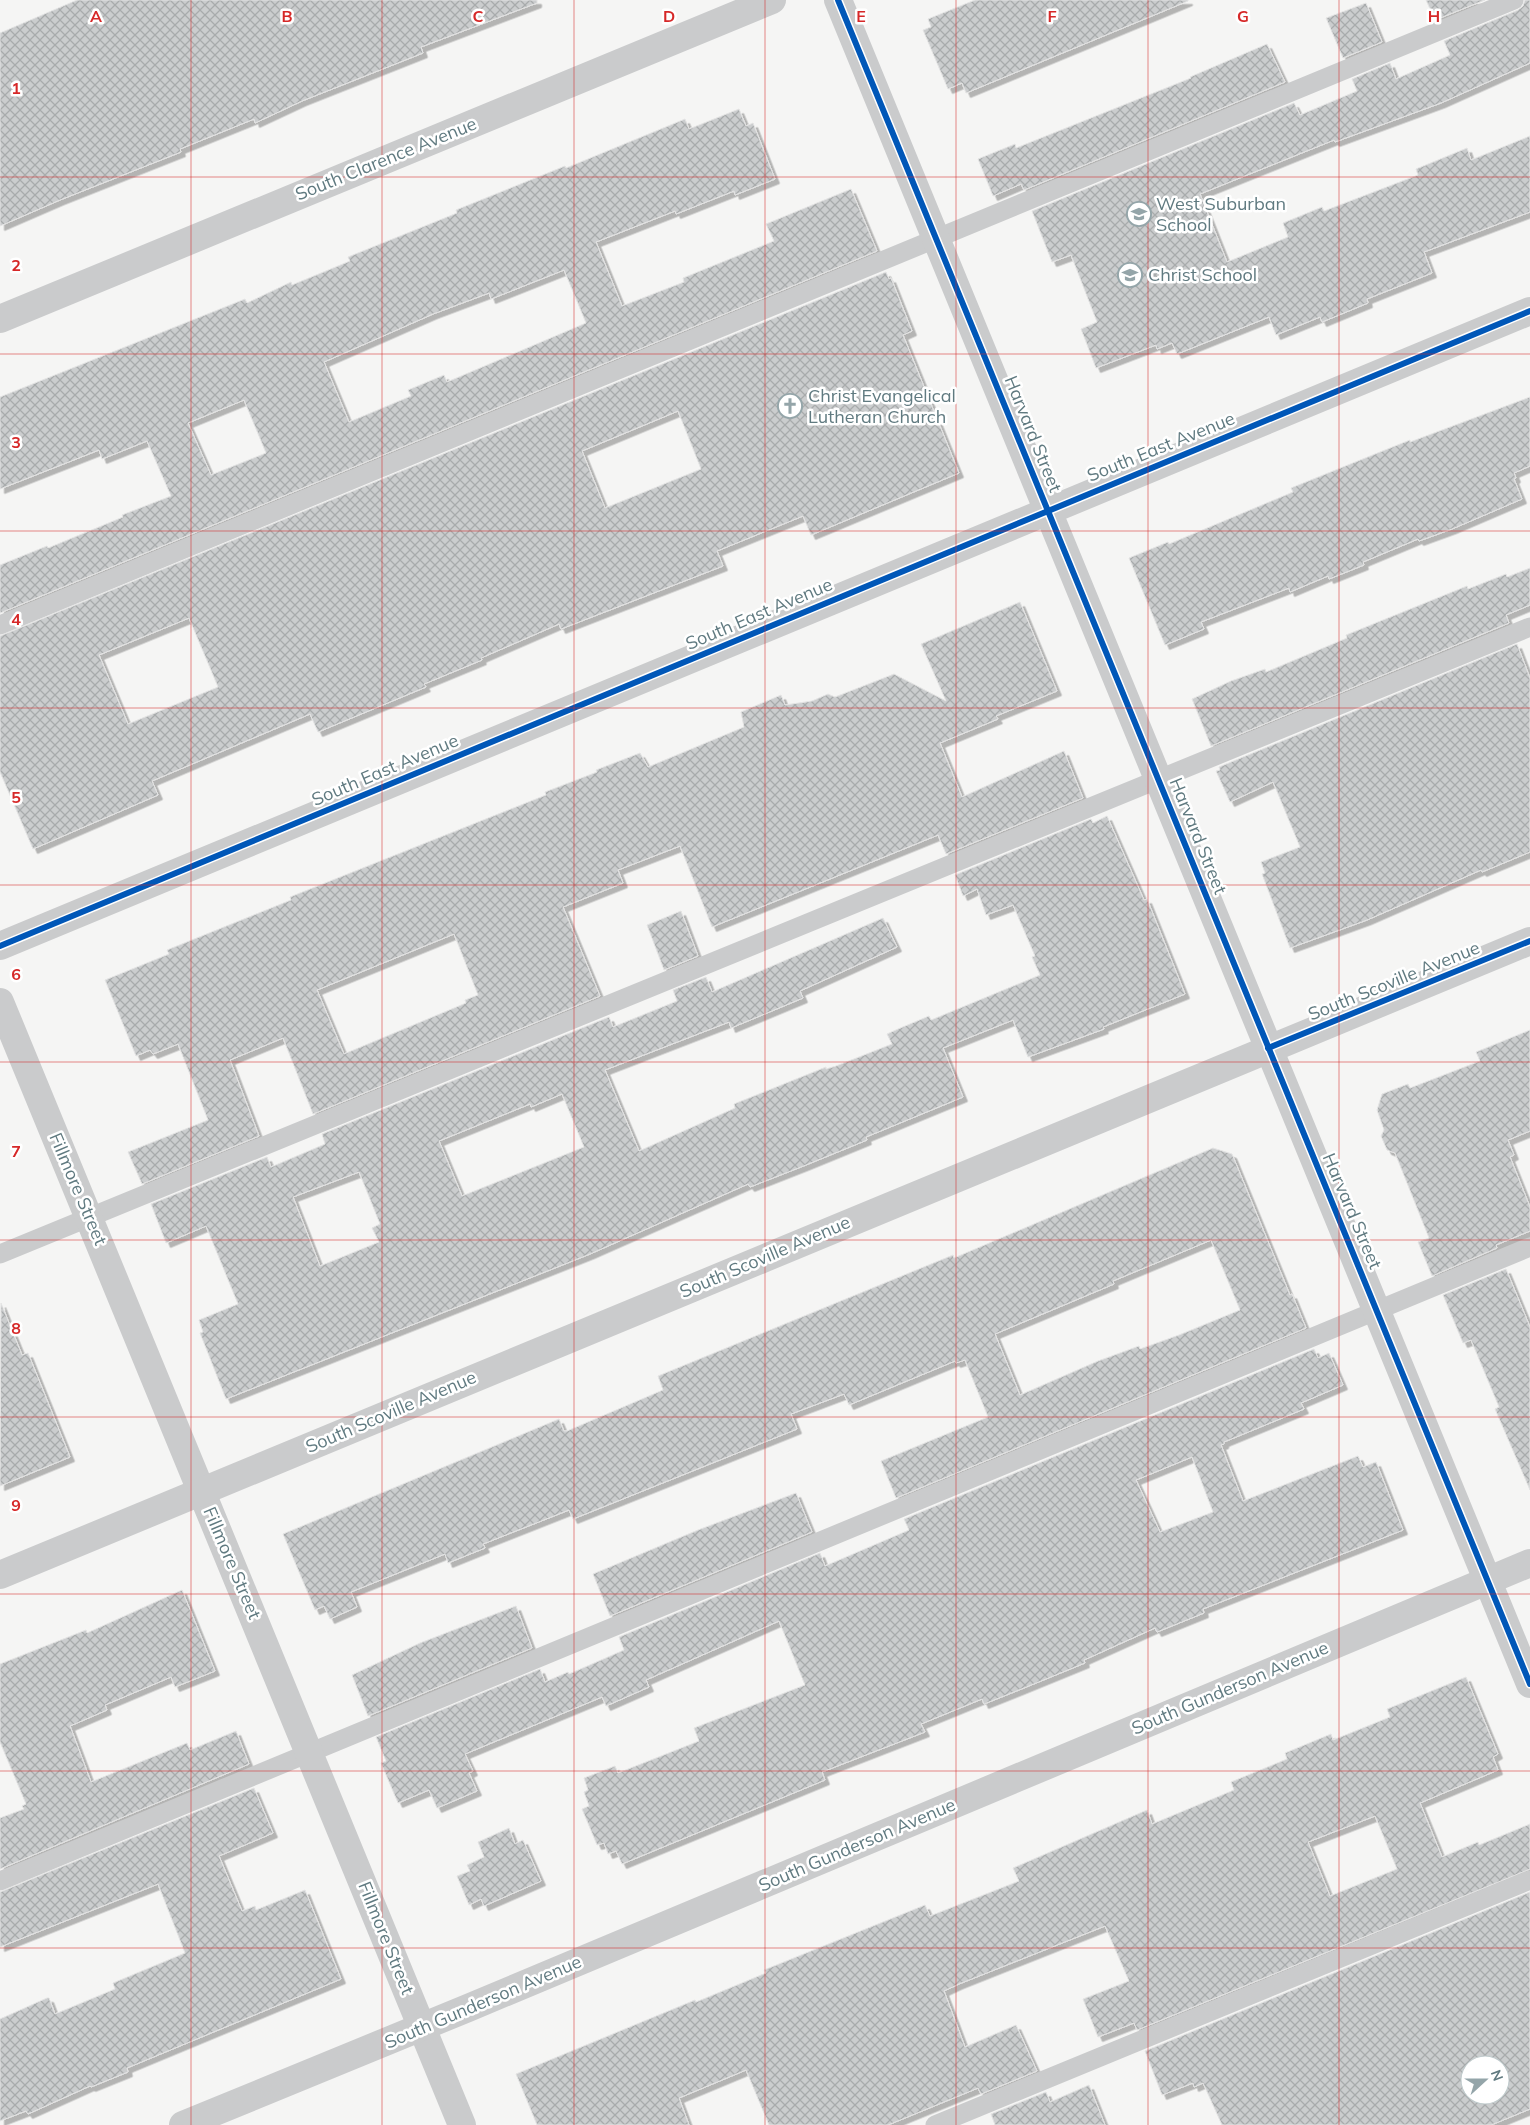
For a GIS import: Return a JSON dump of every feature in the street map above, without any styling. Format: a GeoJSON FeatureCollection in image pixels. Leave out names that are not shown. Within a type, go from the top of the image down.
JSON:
{"type":"FeatureCollection","features":[{"type":"Feature","properties":{"kind":"street","name":"South Clarence Avenue"},"geometry":{"type":"LineString","coordinates":[[0,319],[772,0]]}},
{"type":"Feature","properties":{"kind":"street","name":"Harvard Street"},"geometry":{"type":"LineString","coordinates":[[838,0],[1530,1684]]}},
{"type":"Feature","properties":{"kind":"street","name":"South East Avenue"},"geometry":{"type":"LineString","coordinates":[[0,946],[1048,509],[1530,311]]}},
{"type":"Feature","properties":{"kind":"street","name":"South Scoville Avenue"},"geometry":{"type":"LineString","coordinates":[[0,1575],[1530,941]]}},
{"type":"Feature","properties":{"kind":"street","name":"Fillmore Street"},"geometry":{"type":"LineString","coordinates":[[0,1002],[462,2125]]}},
{"type":"Feature","properties":{"kind":"street","name":"South Gunderson Avenue"},"geometry":{"type":"LineString","coordinates":[[183,2125],[422,2027],[1530,1563]]}},
{"type":"Feature","properties":{"kind":"lane"},"geometry":{"type":"LineString","coordinates":[[0,625],[1514,0]]}},
{"type":"Feature","properties":{"kind":"lane"},"geometry":{"type":"LineString","coordinates":[[0,1254],[1530,627]]}},
{"type":"Feature","properties":{"kind":"lane"},"geometry":{"type":"LineString","coordinates":[[0,1881],[1530,1247]]}},
{"type":"Feature","properties":{"kind":"lane"},"geometry":{"type":"LineString","coordinates":[[935,2125],[1530,1880]]}},
{"type":"Feature","properties":{"kind":"building"},"geometry":{"type":"Polygon","coordinates":[[[77,0],[537,0],[537,3],[421,47],[423,53],[302,101],[255,123],[254,119],[180,149],[181,152],[0,226],[0,33],[77,0]]]}},
{"type":"Feature","properties":{"kind":"building"},"geometry":{"type":"Polygon","coordinates":[[[975,0],[1188,1],[966,93],[962,83],[948,89],[923,30],[931,27],[928,19],[975,0]]]}},
{"type":"Feature","properties":{"kind":"building"},"geometry":{"type":"Polygon","coordinates":[[[1426,0],[1485,0],[1435,20],[1426,0]]]}},
{"type":"Feature","properties":{"kind":"building"},"geometry":{"type":"Polygon","coordinates":[[[1525,0],[1530,0],[1530,63],[1441,103],[1335,142],[1334,140],[1200,194],[1227,262],[1288,237],[1283,223],[1322,207],[1324,211],[1418,175],[1416,169],[1467,148],[1471,160],[1530,136],[1530,212],[1424,252],[1432,273],[1367,299],[1368,303],[1322,322],[1320,317],[1276,335],[1269,317],[1177,354],[1172,343],[1157,349],[1156,345],[1096,368],[1081,329],[1097,322],[1071,255],[1052,262],[1032,211],[1294,103],[1300,115],[1357,91],[1352,79],[1390,63],[1396,79],[1450,55],[1444,41],[1518,10],[1523,6],[1525,0]]]}},
{"type":"Feature","properties":{"kind":"building"},"geometry":{"type":"Polygon","coordinates":[[[1366,3],[1382,42],[1343,58],[1326,18],[1366,3]]]}},
{"type":"Feature","properties":{"kind":"building"},"geometry":{"type":"Polygon","coordinates":[[[1267,44],[1285,82],[1024,190],[1021,184],[993,196],[978,159],[1015,144],[1016,148],[1191,78],[1267,44]]]}},
{"type":"Feature","properties":{"kind":"building"},"geometry":{"type":"Polygon","coordinates":[[[739,109],[746,126],[753,123],[775,179],[735,195],[734,191],[676,214],[675,211],[596,242],[622,306],[684,282],[683,278],[774,241],[766,224],[851,189],[877,251],[0,613],[0,565],[47,546],[48,548],[123,517],[122,515],[171,496],[147,441],[102,459],[99,450],[0,489],[0,397],[245,299],[247,303],[291,282],[292,285],[350,261],[348,257],[457,213],[456,210],[565,166],[566,168],[685,119],[689,129],[739,109]],[[564,270],[491,299],[489,293],[433,314],[324,362],[349,422],[411,396],[408,390],[444,375],[447,382],[586,323],[564,270]],[[244,400],[188,423],[211,475],[266,453],[244,400]]]}},
{"type":"Feature","properties":{"kind":"building"},"geometry":{"type":"Polygon","coordinates":[[[886,272],[889,279],[891,278],[912,331],[903,335],[959,473],[811,535],[803,516],[717,551],[723,566],[561,629],[559,624],[481,658],[482,660],[424,684],[426,687],[318,732],[310,714],[152,781],[158,795],[33,849],[0,772],[0,636],[886,272]],[[678,411],[582,451],[605,508],[701,469],[678,411]],[[189,618],[99,655],[128,724],[218,687],[189,618]]]}},
{"type":"Feature","properties":{"kind":"building"},"geometry":{"type":"Polygon","coordinates":[[[1530,397],[1530,466],[1514,473],[1516,478],[1514,479],[1522,499],[1452,529],[1419,541],[1418,539],[1363,562],[1364,565],[1329,579],[1328,576],[1290,592],[1289,588],[1201,622],[1204,629],[1165,645],[1129,558],[1168,542],[1169,544],[1293,492],[1291,488],[1385,450],[1530,397]]]}},
{"type":"Feature","properties":{"kind":"building"},"geometry":{"type":"Polygon","coordinates":[[[1530,568],[1530,605],[1506,615],[1509,623],[1211,746],[1192,699],[1231,681],[1265,669],[1266,672],[1347,638],[1346,635],[1467,586],[1468,589],[1506,574],[1507,577],[1530,568]]]}},
{"type":"Feature","properties":{"kind":"building"},"geometry":{"type":"Polygon","coordinates":[[[1020,602],[1057,691],[996,716],[998,719],[940,743],[962,797],[1064,751],[1083,798],[946,854],[938,835],[712,927],[680,846],[618,870],[623,883],[563,907],[600,996],[313,1114],[283,1038],[230,1060],[259,1136],[142,1184],[128,1152],[208,1120],[178,1044],[153,1054],[150,1050],[136,1056],[105,980],[169,954],[167,950],[291,900],[290,897],[546,795],[545,792],[597,772],[596,770],[640,753],[648,767],[744,727],[741,712],[781,695],[785,705],[812,701],[828,694],[835,697],[894,674],[946,701],[921,644],[1020,602]],[[454,934],[317,990],[344,1054],[466,1003],[465,1000],[478,995],[454,934]]]}},
{"type":"Feature","properties":{"kind":"building"},"geometry":{"type":"Polygon","coordinates":[[[1517,644],[1530,678],[1530,852],[1482,872],[1481,870],[1367,920],[1290,948],[1262,874],[1265,873],[1261,862],[1300,847],[1273,782],[1230,802],[1216,771],[1220,770],[1219,767],[1517,644]]]}},
{"type":"Feature","properties":{"kind":"building"},"geometry":{"type":"Polygon","coordinates":[[[1107,816],[1144,900],[1147,899],[1185,994],[1103,1027],[1104,1029],[1028,1057],[1013,1020],[943,1048],[963,1097],[866,1137],[867,1140],[806,1165],[750,1187],[748,1184],[590,1254],[226,1399],[200,1333],[203,1332],[199,1320],[238,1304],[206,1226],[166,1243],[151,1204],[267,1157],[271,1167],[325,1144],[322,1134],[609,1017],[613,1027],[677,1001],[673,990],[706,977],[712,992],[883,918],[897,947],[800,991],[803,998],[731,1028],[729,1022],[605,1070],[639,1151],[735,1108],[734,1104],[826,1067],[826,1069],[836,1066],[892,1044],[887,1034],[898,1029],[929,1016],[931,1020],[1040,975],[1032,957],[1035,956],[1013,905],[986,915],[977,889],[963,896],[955,875],[1091,819],[1093,823],[1107,816]],[[562,1094],[531,1107],[530,1104],[439,1141],[462,1196],[584,1147],[562,1094]],[[359,1172],[293,1197],[320,1266],[379,1242],[372,1228],[380,1224],[359,1172]]]}},
{"type":"Feature","properties":{"kind":"building"},"geometry":{"type":"Polygon","coordinates":[[[681,911],[698,956],[664,970],[647,925],[681,911]]]}},
{"type":"Feature","properties":{"kind":"building"},"geometry":{"type":"Polygon","coordinates":[[[1530,1030],[1530,1131],[1508,1140],[1514,1155],[1510,1157],[1530,1207],[1530,1231],[1496,1245],[1497,1248],[1432,1276],[1418,1242],[1429,1238],[1395,1153],[1387,1150],[1381,1136],[1384,1130],[1377,1110],[1382,1094],[1408,1084],[1410,1088],[1480,1061],[1476,1052],[1530,1030]]]}},
{"type":"Feature","properties":{"kind":"building"},"geometry":{"type":"Polygon","coordinates":[[[1213,1148],[1232,1154],[1290,1295],[1292,1294],[1306,1328],[896,1498],[881,1461],[988,1417],[965,1360],[956,1363],[955,1361],[849,1405],[844,1394],[791,1414],[797,1429],[573,1519],[569,1510],[483,1544],[485,1548],[448,1563],[445,1554],[351,1592],[357,1607],[330,1619],[324,1606],[315,1610],[283,1534],[559,1419],[564,1431],[567,1431],[663,1390],[658,1376],[953,1255],[954,1258],[1213,1148]],[[1211,1240],[1113,1281],[1114,1284],[995,1334],[1020,1395],[1098,1361],[1139,1346],[1140,1349],[1179,1335],[1240,1310],[1211,1240]]]}},
{"type":"Feature","properties":{"kind":"building"},"geometry":{"type":"Polygon","coordinates":[[[1506,1269],[1530,1327],[1530,1490],[1495,1409],[1499,1407],[1471,1340],[1463,1343],[1443,1295],[1506,1269]]]}},
{"type":"Feature","properties":{"kind":"building"},"geometry":{"type":"Polygon","coordinates":[[[1,1303],[22,1355],[28,1353],[70,1457],[0,1486],[1,1303]]]}},
{"type":"Feature","properties":{"kind":"building"},"geometry":{"type":"Polygon","coordinates":[[[1314,1349],[1318,1358],[1329,1353],[1343,1385],[1301,1403],[1304,1409],[1224,1442],[1221,1445],[1243,1501],[1358,1456],[1363,1467],[1376,1462],[1403,1530],[1203,1609],[1204,1613],[1157,1632],[1155,1628],[1084,1660],[1085,1663],[1019,1690],[984,1704],[982,1699],[921,1724],[925,1732],[822,1772],[825,1780],[622,1864],[616,1851],[608,1854],[604,1843],[597,1845],[582,1809],[589,1806],[584,1792],[588,1790],[584,1778],[615,1766],[618,1773],[699,1741],[694,1728],[805,1685],[779,1621],[646,1680],[649,1687],[606,1706],[602,1697],[465,1754],[473,1771],[469,1773],[477,1791],[437,1808],[429,1790],[398,1803],[381,1763],[386,1761],[376,1737],[540,1669],[545,1682],[568,1672],[569,1674],[624,1650],[619,1637],[820,1553],[825,1566],[909,1530],[904,1519],[1314,1349]],[[1192,1457],[1136,1480],[1160,1532],[1213,1512],[1192,1457]]]}},
{"type":"Feature","properties":{"kind":"building"},"geometry":{"type":"Polygon","coordinates":[[[796,1493],[812,1532],[610,1616],[593,1574],[698,1530],[796,1493]]]}},
{"type":"Feature","properties":{"kind":"building"},"geometry":{"type":"Polygon","coordinates":[[[182,1590],[215,1671],[175,1687],[171,1677],[105,1705],[107,1710],[70,1726],[91,1782],[187,1743],[190,1750],[236,1731],[249,1764],[0,1869],[0,1818],[24,1809],[22,1806],[26,1804],[0,1742],[0,1664],[86,1630],[87,1633],[182,1590]]]}},
{"type":"Feature","properties":{"kind":"building"},"geometry":{"type":"Polygon","coordinates":[[[516,1606],[532,1648],[368,1716],[352,1675],[420,1643],[516,1606]]]}},
{"type":"Feature","properties":{"kind":"building"},"geometry":{"type":"Polygon","coordinates":[[[1466,1677],[1498,1754],[1493,1757],[1498,1770],[1420,1803],[1442,1857],[1478,1842],[1479,1845],[1530,1824],[1530,1869],[1137,2030],[1134,2023],[1098,2037],[1083,1999],[1129,1981],[1105,1926],[959,1984],[944,1991],[965,2047],[1016,2025],[1037,2071],[981,2094],[978,2088],[888,2125],[769,2125],[746,2070],[679,2098],[689,2125],[537,2125],[516,2074],[695,2000],[696,2002],[766,1973],[764,1970],[925,1905],[930,1916],[1019,1881],[1013,1868],[1147,1810],[1152,1824],[1234,1790],[1231,1782],[1287,1759],[1285,1753],[1331,1734],[1333,1740],[1390,1717],[1387,1709],[1466,1677]],[[1375,1816],[1308,1842],[1330,1896],[1397,1869],[1375,1816]]]}},
{"type":"Feature","properties":{"kind":"building"},"geometry":{"type":"Polygon","coordinates":[[[254,1788],[273,1833],[219,1856],[242,1911],[255,1906],[256,1910],[305,1890],[341,1979],[127,2068],[128,2072],[90,2086],[28,2114],[26,2111],[0,2121],[0,2019],[47,1998],[49,1998],[55,2014],[115,1989],[113,1983],[185,1953],[158,1884],[0,1947],[0,1892],[254,1788]]]}},
{"type":"Feature","properties":{"kind":"building"},"geometry":{"type":"Polygon","coordinates":[[[509,1828],[515,1844],[523,1840],[541,1881],[484,1906],[481,1899],[469,1905],[457,1876],[470,1871],[467,1865],[484,1857],[478,1842],[509,1828]]]}},
{"type":"Feature","properties":{"kind":"building"},"geometry":{"type":"Polygon","coordinates":[[[1530,1892],[1530,2109],[1491,2125],[1222,2125],[1203,2083],[1194,2087],[1193,2083],[1162,2095],[1145,2051],[1530,1892]]]}},
{"type":"Feature","properties":{"kind":"building"},"geometry":{"type":"Polygon","coordinates":[[[1089,2085],[1105,2125],[995,2125],[991,2114],[1046,2092],[1050,2102],[1089,2085]]]}},
{"type":"Feature","properties":{"kind":"cycle path"},"geometry":{"type":"LineString","coordinates":[[838,0],[1530,1684]]}},
{"type":"Feature","properties":{"kind":"cycle path"},"geometry":{"type":"LineString","coordinates":[[0,946],[1530,311]]}},
{"type":"Feature","properties":{"kind":"cycle path"},"geometry":{"type":"LineString","coordinates":[[1268,1048],[1530,941]]}},
{"type":"Feature","properties":{"kind":"place","name":"West Suburban School"},"geometry":{"type":"Point","coordinates":[1139,214]}},
{"type":"Feature","properties":{"kind":"place","name":"Christ School"},"geometry":{"type":"Point","coordinates":[1130,275]}},
{"type":"Feature","properties":{"kind":"place","name":"Christ Evangelical Lutheran Church"},"geometry":{"type":"Point","coordinates":[790,406]}}]}
